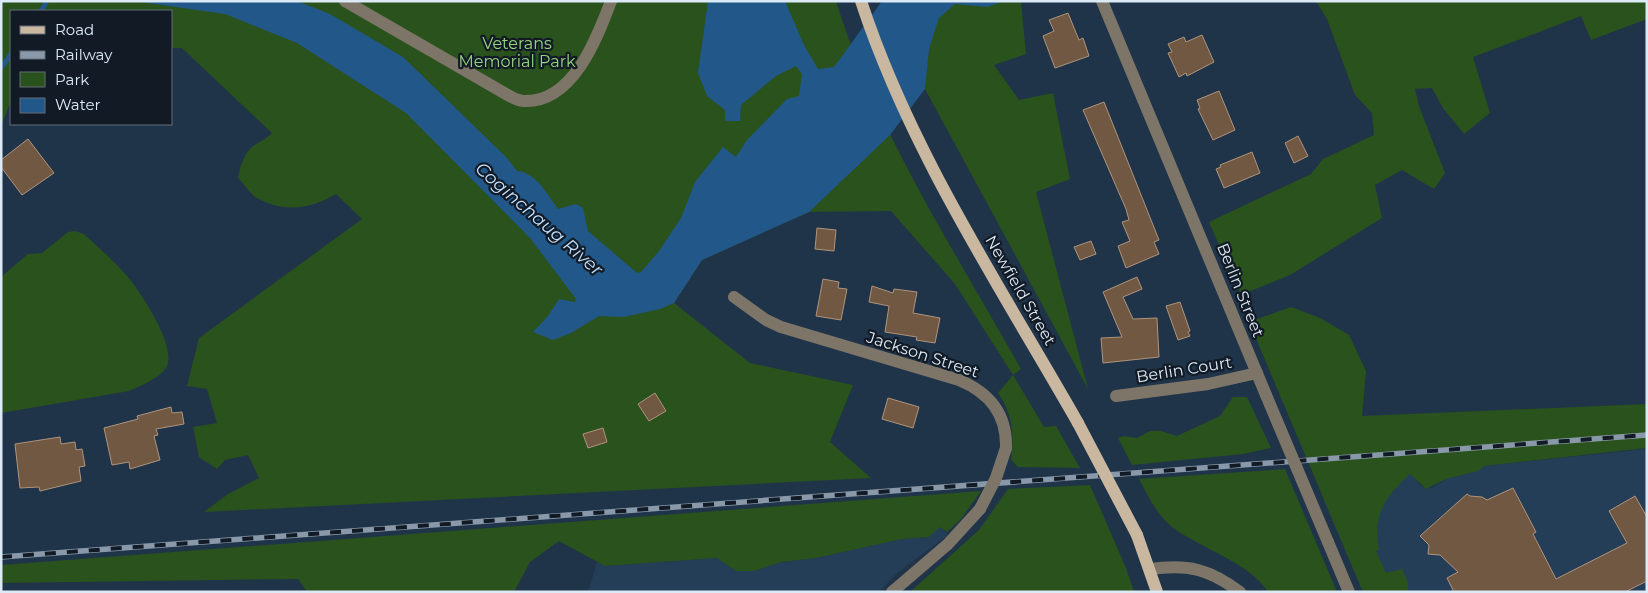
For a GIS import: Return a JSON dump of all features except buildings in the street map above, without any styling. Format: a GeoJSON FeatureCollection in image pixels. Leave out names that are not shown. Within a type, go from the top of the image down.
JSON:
{"type":"FeatureCollection","features":[{"type":"Feature","properties":{"kind":"main road","name":"Newfield Street"},"geometry":{"type":"LineString","coordinates":[[860,1],[892,83],[917,137],[942,186],[1078,423],[1137,535],[1157,592]]}},
{"type":"Feature","properties":{"kind":"street"},"geometry":{"type":"LineString","coordinates":[[345,1],[506,94],[522,101],[537,100],[555,92],[568,81],[593,42],[611,1]]}},
{"type":"Feature","properties":{"kind":"street","name":"Berlin Street"},"geometry":{"type":"LineString","coordinates":[[1102,1],[1349,592]]}},
{"type":"Feature","properties":{"kind":"street","name":"Jackson Street"},"geometry":{"type":"LineString","coordinates":[[734,297],[766,320],[781,327],[959,380],[978,388],[1000,414],[1006,432],[1006,448],[996,478],[980,509],[948,544],[892,592]]}},
{"type":"Feature","properties":{"kind":"street","name":"Berlin Court"},"geometry":{"type":"LineString","coordinates":[[1116,396],[1208,384],[1257,373]]}},
{"type":"Feature","properties":{"kind":"street"},"geometry":{"type":"LineString","coordinates":[[1150,569],[1171,566],[1207,571],[1240,592]]}},
{"type":"Feature","properties":{"kind":"shaded area"},"geometry":{"type":"Polygon","coordinates":[[[1647,449],[1647,592],[1363,592],[1323,499],[1345,481],[1411,474],[1421,486],[1432,488],[1446,479],[1484,466],[1647,449]]]}},
{"type":"Feature","properties":{"kind":"shaded area"},"geometry":{"type":"Polygon","coordinates":[[[940,526],[948,535],[897,573],[879,592],[588,592],[597,562],[606,566],[717,558],[736,571],[754,571],[781,562],[816,558],[902,539],[928,537],[940,526]]]}},
{"type":"Feature","properties":{"kind":"green space","name":"Veterans Memorial Park"},"geometry":{"type":"Polygon","coordinates":[[[1,1],[836,1],[852,49],[895,143],[944,235],[1021,369],[1013,375],[955,284],[891,211],[809,212],[702,260],[674,303],[750,363],[853,385],[830,442],[871,478],[204,512],[228,494],[259,478],[248,455],[225,460],[217,469],[199,457],[193,427],[217,423],[207,389],[187,386],[199,338],[362,219],[336,194],[307,206],[287,207],[267,203],[249,191],[238,178],[242,162],[251,148],[272,133],[182,48],[172,48],[172,10],[10,10],[10,104],[1,126],[1,1]]]}},
{"type":"Feature","properties":{"kind":"green space"},"geometry":{"type":"Polygon","coordinates":[[[890,1],[1021,1],[1026,54],[994,65],[1019,100],[1053,93],[1070,179],[1036,192],[1088,389],[925,89],[901,35],[890,1]]]}},
{"type":"Feature","properties":{"kind":"green space"},"geometry":{"type":"Polygon","coordinates":[[[1316,1],[1647,1],[1647,19],[1591,40],[1581,16],[1473,57],[1490,113],[1464,134],[1443,108],[1432,88],[1415,89],[1419,106],[1445,173],[1434,189],[1402,170],[1375,185],[1382,218],[1290,275],[1241,295],[1209,222],[1311,174],[1323,159],[1374,135],[1372,113],[1355,95],[1327,19],[1316,1]]]}},
{"type":"Feature","properties":{"kind":"green space"},"geometry":{"type":"Polygon","coordinates":[[[75,231],[84,234],[112,260],[141,295],[156,320],[167,345],[167,366],[155,378],[129,391],[1,413],[1,277],[28,254],[42,253],[68,232],[75,231]]]}},
{"type":"Feature","properties":{"kind":"green space"},"geometry":{"type":"Polygon","coordinates":[[[1291,307],[1320,318],[1349,335],[1366,371],[1362,416],[1647,404],[1647,448],[1484,466],[1478,471],[1446,479],[1426,489],[1410,474],[1387,499],[1382,508],[1377,527],[1379,550],[1376,551],[1386,573],[1402,569],[1408,583],[1408,592],[1363,592],[1249,322],[1291,307]]]}},
{"type":"Feature","properties":{"kind":"green space"},"geometry":{"type":"Polygon","coordinates":[[[1013,375],[1044,427],[1056,426],[1080,468],[1018,467],[1011,460],[1011,425],[1007,409],[998,393],[1013,375]]]}},
{"type":"Feature","properties":{"kind":"green space"},"geometry":{"type":"Polygon","coordinates":[[[1233,397],[1247,397],[1271,448],[1243,454],[1132,465],[1118,438],[1124,436],[1137,438],[1150,431],[1161,431],[1177,436],[1220,416],[1233,397]]]}},
{"type":"Feature","properties":{"kind":"green space"},"geometry":{"type":"Polygon","coordinates":[[[1285,469],[1337,592],[1268,592],[1260,582],[1237,564],[1183,535],[1172,527],[1157,511],[1139,479],[1285,469]]]}},
{"type":"Feature","properties":{"kind":"green space"},"geometry":{"type":"Polygon","coordinates":[[[1090,485],[1126,568],[1134,592],[910,592],[979,530],[1008,489],[1090,485]]]}},
{"type":"Feature","properties":{"kind":"green space"},"geometry":{"type":"Polygon","coordinates":[[[981,491],[961,519],[947,532],[940,527],[929,537],[902,539],[816,558],[781,562],[754,571],[736,571],[717,558],[605,566],[559,541],[530,562],[514,592],[307,592],[298,579],[1,583],[1,565],[981,491]]]}},
{"type":"Feature","properties":{"kind":"water","name":"Coginchaug River"},"geometry":{"type":"Polygon","coordinates":[[[134,1],[297,1],[330,14],[403,57],[506,157],[517,171],[536,180],[558,209],[576,204],[583,208],[588,231],[637,273],[641,272],[659,251],[681,218],[695,182],[723,147],[736,157],[747,140],[787,99],[799,96],[802,74],[796,66],[776,76],[741,105],[740,121],[725,121],[725,110],[707,96],[698,73],[708,1],[785,1],[804,45],[818,69],[834,67],[882,1],[1005,1],[987,7],[955,4],[939,18],[929,49],[925,89],[890,135],[809,212],[702,260],[674,303],[660,309],[624,317],[599,316],[571,333],[553,340],[533,332],[548,316],[559,299],[575,302],[576,299],[530,238],[406,113],[297,43],[225,14],[134,1]]]}},
{"type":"Feature","properties":{"kind":"waterway"},"geometry":{"type":"LineString","coordinates":[[42,10],[47,1]]}},
{"type":"Feature","properties":{"kind":"waterway"},"geometry":{"type":"LineString","coordinates":[[1,68],[10,55]]}},
{"type":"Feature","properties":{"kind":"railway"},"geometry":{"type":"LineString","coordinates":[[1,557],[1647,435]]}}]}
